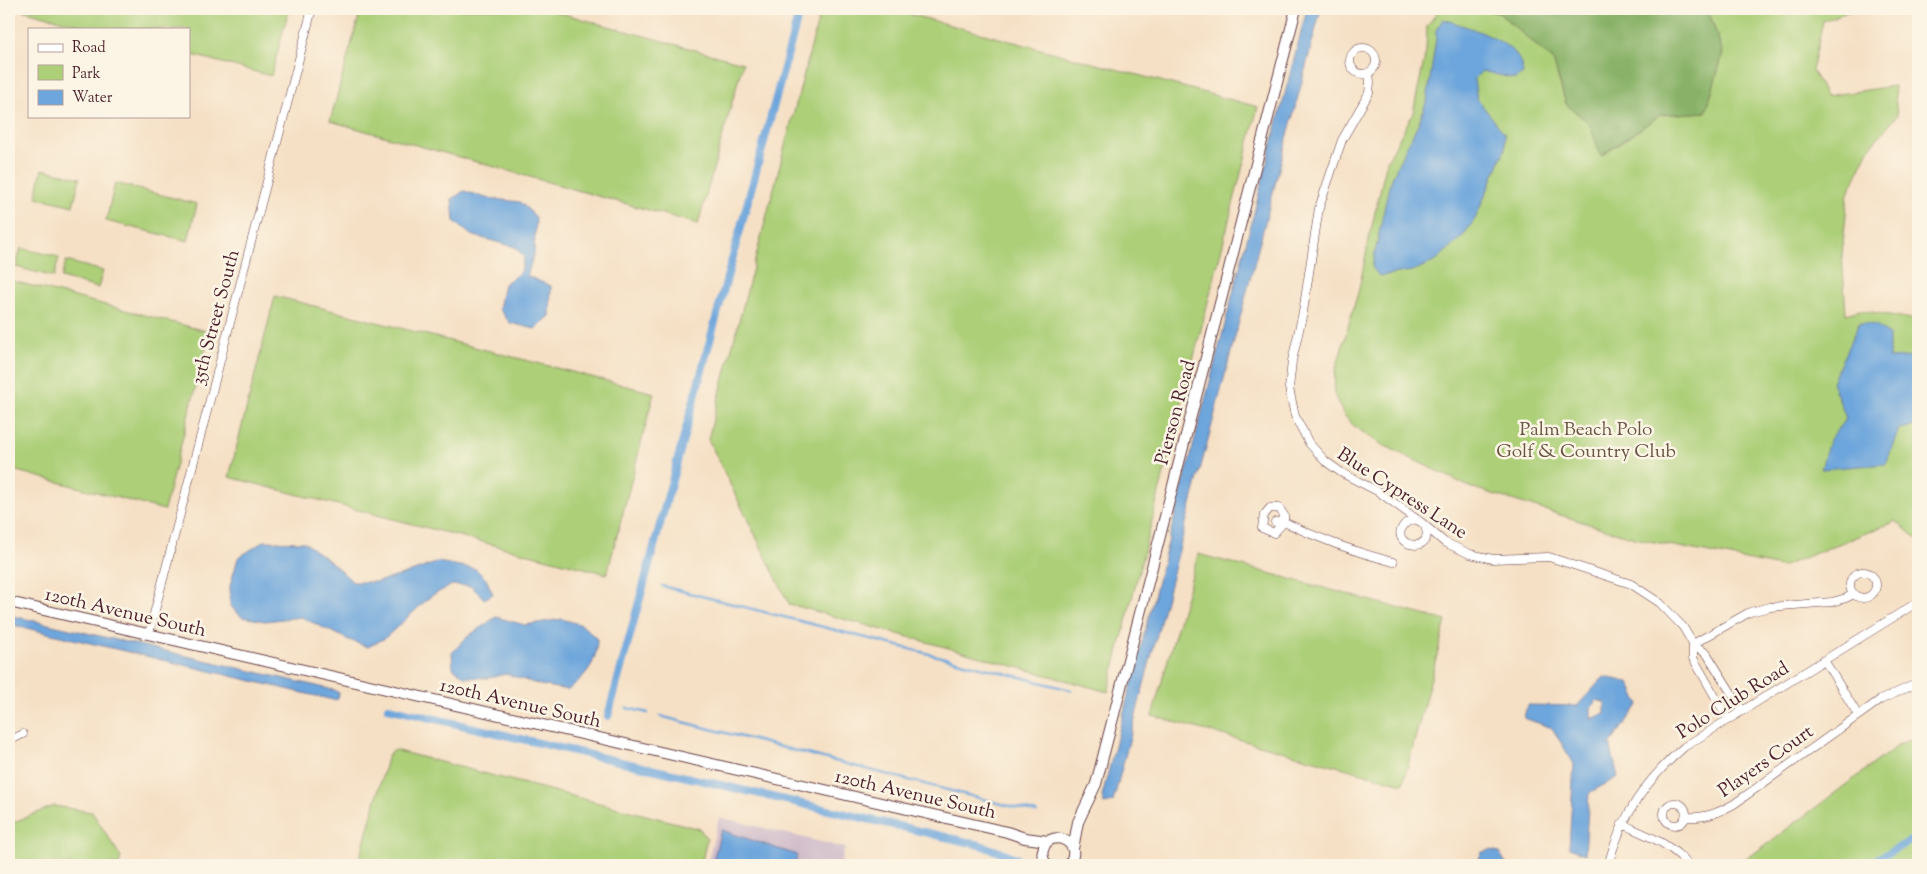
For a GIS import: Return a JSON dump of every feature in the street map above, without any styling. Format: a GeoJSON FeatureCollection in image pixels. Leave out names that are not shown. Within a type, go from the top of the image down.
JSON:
{"type":"FeatureCollection","features":[{"type":"Feature","properties":{"kind":"street","name":"35th Street South"},"geometry":{"type":"LineString","coordinates":[[149,633],[312,9]]}},
{"type":"Feature","properties":{"kind":"street","name":"Pierson Road"},"geometry":{"type":"LineString","coordinates":[[1068,865],[1073,856],[1072,849],[1078,822],[1096,784],[1296,9]]}},
{"type":"Feature","properties":{"kind":"street","name":"Blue Cypress Lane"},"geometry":{"type":"LineString","coordinates":[[1368,72],[1370,82],[1369,93],[1342,140],[1319,208],[1303,312],[1292,361],[1289,388],[1295,416],[1309,443],[1325,462],[1379,492],[1422,523],[1444,542],[1470,554],[1493,559],[1549,557],[1631,584],[1660,603],[1683,627],[1693,644],[1707,654],[1742,710]]}},
{"type":"Feature","properties":{"kind":"street"},"geometry":{"type":"LineString","coordinates":[[1275,522],[1284,522],[1359,553],[1392,562]]}},
{"type":"Feature","properties":{"kind":"street"},"geometry":{"type":"LineString","coordinates":[[1693,644],[1750,612],[1770,608],[1832,602],[1854,594]]}},
{"type":"Feature","properties":{"kind":"street","name":"120th Avenue South"},"geometry":{"type":"LineString","coordinates":[[9,602],[1007,832],[1025,838],[1048,841]]}},
{"type":"Feature","properties":{"kind":"street","name":"Polo Club Road"},"geometry":{"type":"LineString","coordinates":[[1608,865],[1622,824],[1639,794],[1668,761],[1696,739],[1918,602]]}},
{"type":"Feature","properties":{"kind":"street","name":"Blue Cypress Lane"},"geometry":{"type":"LineString","coordinates":[[1693,644],[1693,658],[1728,719]]}},
{"type":"Feature","properties":{"kind":"street"},"geometry":{"type":"LineString","coordinates":[[1824,660],[1858,715]]}},
{"type":"Feature","properties":{"kind":"street","name":"Players Court"},"geometry":{"type":"LineString","coordinates":[[1686,817],[1702,818],[1718,813],[1734,804],[1885,696],[1918,683]]}},
{"type":"Feature","properties":{"kind":"street"},"geometry":{"type":"LineString","coordinates":[[9,741],[23,734]]}},
{"type":"Feature","properties":{"kind":"street","name":"Pierson Road"},"geometry":{"type":"LineString","coordinates":[[1059,838],[1078,822]]}},
{"type":"Feature","properties":{"kind":"street"},"geometry":{"type":"LineString","coordinates":[[1622,824],[1666,845],[1688,865]]}},
{"type":"Feature","properties":{"kind":"street","name":"120th Avenue South"},"geometry":{"type":"LineString","coordinates":[[1025,838],[1042,853]]}},
{"type":"Feature","properties":{"kind":"street"},"geometry":{"type":"LineString","coordinates":[[1047,865],[1042,853],[1048,841],[1059,838],[1065,840],[1072,849]]}},
{"type":"Feature","properties":{"kind":"shaded area"},"geometry":{"type":"Polygon","coordinates":[[[719,817],[845,848],[840,865],[707,865],[719,817]]]}},
{"type":"Feature","properties":{"kind":"green space"},"geometry":{"type":"Polygon","coordinates":[[[18,9],[289,9],[271,76],[190,54],[190,28],[90,28],[18,9]]]}},
{"type":"Feature","properties":{"kind":"green space"},"geometry":{"type":"Polygon","coordinates":[[[361,9],[546,9],[743,63],[698,224],[330,121],[361,9]]]}},
{"type":"Feature","properties":{"kind":"green space"},"geometry":{"type":"Polygon","coordinates":[[[821,9],[890,9],[1258,107],[1108,692],[789,604],[708,439],[821,9]]]}},
{"type":"Feature","properties":{"kind":"green space","name":"Palm Beach Polo Golf & Country Club"},"geometry":{"type":"Polygon","coordinates":[[[1429,9],[1482,9],[1499,13],[1553,60],[1566,104],[1589,123],[1602,156],[1660,115],[1706,112],[1723,53],[1708,9],[1855,9],[1823,21],[1812,70],[1826,96],[1894,86],[1897,115],[1871,146],[1848,193],[1842,254],[1846,314],[1860,310],[1918,320],[1918,540],[1896,521],[1781,567],[1634,538],[1470,487],[1379,443],[1355,427],[1343,414],[1334,394],[1335,372],[1359,289],[1387,161],[1413,113],[1426,51],[1427,26],[1437,13],[1429,9]]]}},
{"type":"Feature","properties":{"kind":"green space"},"geometry":{"type":"Polygon","coordinates":[[[1482,9],[1708,9],[1723,53],[1706,112],[1660,115],[1601,156],[1589,123],[1566,104],[1553,60],[1499,13],[1482,9]]]}},
{"type":"Feature","properties":{"kind":"green space"},"geometry":{"type":"Polygon","coordinates":[[[42,169],[80,178],[73,206],[36,197],[42,169]]]}},
{"type":"Feature","properties":{"kind":"green space"},"geometry":{"type":"Polygon","coordinates":[[[115,183],[197,204],[188,241],[106,221],[115,183]]]}},
{"type":"Feature","properties":{"kind":"green space"},"geometry":{"type":"Polygon","coordinates":[[[21,248],[59,257],[54,277],[16,267],[21,248]]]}},
{"type":"Feature","properties":{"kind":"green space"},"geometry":{"type":"Polygon","coordinates":[[[66,261],[103,271],[98,288],[61,278],[66,261]]]}},
{"type":"Feature","properties":{"kind":"green space"},"geometry":{"type":"Polygon","coordinates":[[[9,280],[210,332],[164,510],[9,469],[9,280]]]}},
{"type":"Feature","properties":{"kind":"green space"},"geometry":{"type":"Polygon","coordinates":[[[275,296],[654,393],[607,574],[229,477],[275,296]]]}},
{"type":"Feature","properties":{"kind":"green space"},"geometry":{"type":"Polygon","coordinates":[[[1198,554],[1446,621],[1403,784],[1152,716],[1198,554]]]}},
{"type":"Feature","properties":{"kind":"green space"},"geometry":{"type":"Polygon","coordinates":[[[1918,737],[1918,865],[1735,865],[1759,850],[1900,744],[1918,737]]]}},
{"type":"Feature","properties":{"kind":"green space"},"geometry":{"type":"Polygon","coordinates":[[[394,750],[700,829],[707,839],[701,865],[358,865],[388,755],[394,750]]]}},
{"type":"Feature","properties":{"kind":"green space"},"geometry":{"type":"Polygon","coordinates":[[[54,806],[92,812],[121,857],[119,865],[9,865],[9,824],[54,806]]]}},
{"type":"Feature","properties":{"kind":"water"},"geometry":{"type":"Polygon","coordinates":[[[1307,9],[1321,9],[1113,802],[1104,804],[1102,796],[1307,9]]]}},
{"type":"Feature","properties":{"kind":"water"},"geometry":{"type":"Polygon","coordinates":[[[1443,19],[1480,32],[1505,44],[1521,63],[1523,74],[1515,79],[1482,71],[1474,79],[1477,99],[1505,134],[1505,149],[1475,219],[1463,236],[1434,262],[1412,271],[1379,276],[1372,267],[1389,186],[1419,122],[1427,100],[1436,30],[1443,19]]]}},
{"type":"Feature","properties":{"kind":"water"},"geometry":{"type":"Polygon","coordinates":[[[464,191],[486,198],[520,202],[536,217],[534,253],[527,276],[551,286],[550,316],[535,329],[510,323],[499,309],[504,284],[521,272],[524,257],[515,247],[471,235],[454,221],[452,199],[464,191]]]}},
{"type":"Feature","properties":{"kind":"water"},"geometry":{"type":"Polygon","coordinates":[[[1859,323],[1876,325],[1889,335],[1889,358],[1914,357],[1918,364],[1918,426],[1899,429],[1886,464],[1821,469],[1829,441],[1846,418],[1832,382],[1859,323]]]}},
{"type":"Feature","properties":{"kind":"water"},"geometry":{"type":"Polygon","coordinates":[[[264,541],[304,542],[353,582],[376,582],[403,575],[438,562],[476,569],[486,579],[493,594],[484,599],[471,586],[452,585],[431,596],[385,638],[368,647],[301,617],[265,621],[242,617],[230,606],[230,586],[238,558],[264,541]]]}},
{"type":"Feature","properties":{"kind":"water"},"geometry":{"type":"Polygon","coordinates":[[[9,615],[334,690],[339,693],[338,699],[333,700],[9,624],[9,615]]]}},
{"type":"Feature","properties":{"kind":"water"},"geometry":{"type":"Polygon","coordinates":[[[496,617],[525,625],[562,619],[582,625],[597,639],[597,648],[590,668],[568,690],[540,685],[506,674],[488,678],[465,677],[453,668],[452,653],[467,637],[496,617]]]}},
{"type":"Feature","properties":{"kind":"water"},"geometry":{"type":"Polygon","coordinates":[[[1604,677],[1629,682],[1639,704],[1610,744],[1618,777],[1589,793],[1585,854],[1569,848],[1574,764],[1552,728],[1524,718],[1527,705],[1577,706],[1604,677]],[[1597,700],[1591,708],[1591,719],[1605,714],[1605,703],[1597,700]]]}},
{"type":"Feature","properties":{"kind":"water"},"geometry":{"type":"Polygon","coordinates":[[[721,830],[797,855],[795,865],[712,865],[721,830]]]}},
{"type":"Feature","properties":{"kind":"water"},"geometry":{"type":"Polygon","coordinates":[[[1491,850],[1499,852],[1507,865],[1476,865],[1482,852],[1491,850]]]}},
{"type":"Feature","properties":{"kind":"waterway"},"geometry":{"type":"LineString","coordinates":[[608,716],[800,9]]}},
{"type":"Feature","properties":{"kind":"waterway"},"geometry":{"type":"LineString","coordinates":[[662,586],[1071,690]]}},
{"type":"Feature","properties":{"kind":"waterway"},"geometry":{"type":"LineString","coordinates":[[388,708],[980,845],[1016,858]]}},
{"type":"Feature","properties":{"kind":"waterway"},"geometry":{"type":"LineString","coordinates":[[627,708],[648,713]]}},
{"type":"Feature","properties":{"kind":"waterway"},"geometry":{"type":"LineString","coordinates":[[660,716],[1037,813]]}},
{"type":"Feature","properties":{"kind":"waterway"},"geometry":{"type":"LineString","coordinates":[[1866,865],[1918,837]]}}]}
